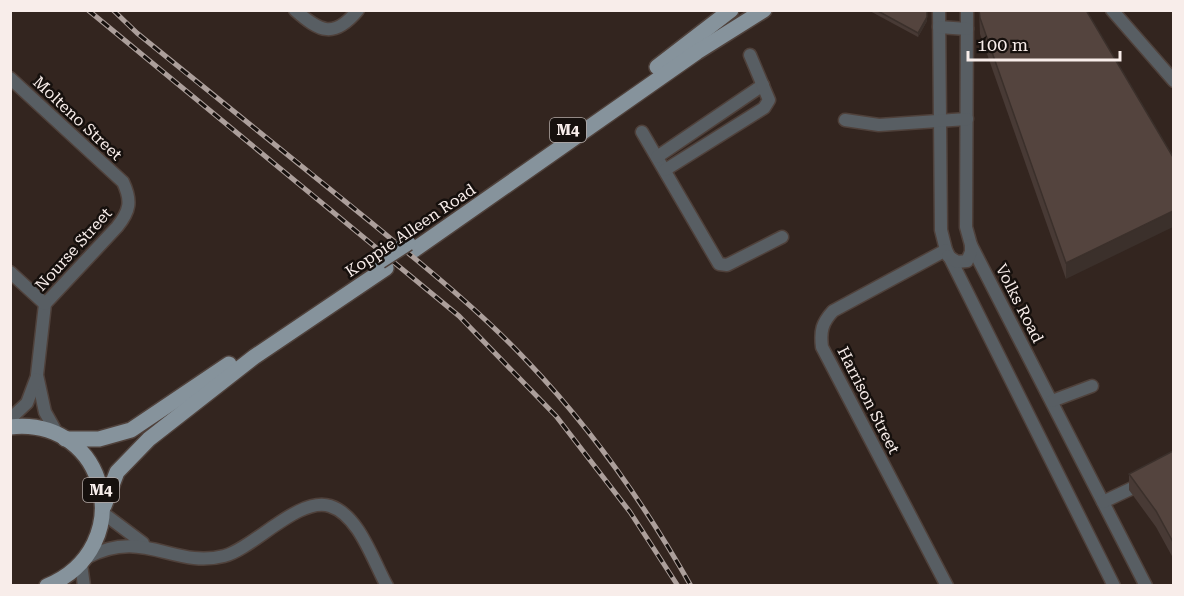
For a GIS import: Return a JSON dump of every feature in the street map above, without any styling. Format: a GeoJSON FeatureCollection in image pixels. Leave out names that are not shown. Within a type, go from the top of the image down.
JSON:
{"type":"FeatureCollection","features":[{"type":"Feature","properties":{"kind":"main road","name":"Koppie Alleen Road"},"geometry":{"type":"LineString","coordinates":[[62,436],[87,440],[114,436],[141,425],[411,247],[696,52],[764,10]]}},
{"type":"Feature","properties":{"kind":"main road","name":"Koppie Alleen Road"},"geometry":{"type":"LineString","coordinates":[[411,247],[687,45],[727,12]]}},
{"type":"Feature","properties":{"kind":"main road","name":"Koppie Alleen Road"},"geometry":{"type":"LineString","coordinates":[[103,510],[117,472],[149,439],[254,357],[383,265]]}},
{"type":"Feature","properties":{"kind":"main road","name":"M4"},"geometry":{"type":"LineString","coordinates":[[10,427],[34,427],[62,436],[83,453],[96,473],[103,510],[98,537],[84,561]]}},
{"type":"Feature","properties":{"kind":"main road"},"geometry":{"type":"LineString","coordinates":[[47,585],[71,573],[84,561]]}},
{"type":"Feature","properties":{"kind":"street"},"geometry":{"type":"LineString","coordinates":[[295,10],[317,27],[331,30],[348,22],[358,10]]}},
{"type":"Feature","properties":{"kind":"street"},"geometry":{"type":"LineString","coordinates":[[939,10],[941,230],[947,253],[1114,585]]}},
{"type":"Feature","properties":{"kind":"street","name":"Volks Road"},"geometry":{"type":"LineString","coordinates":[[968,10],[966,226],[971,244],[1146,585]]}},
{"type":"Feature","properties":{"kind":"street"},"geometry":{"type":"LineString","coordinates":[[1112,10],[1173,81]]}},
{"type":"Feature","properties":{"kind":"street"},"geometry":{"type":"LineString","coordinates":[[727,12],[734,29]]}},
{"type":"Feature","properties":{"kind":"street"},"geometry":{"type":"LineString","coordinates":[[939,27],[967,29]]}},
{"type":"Feature","properties":{"kind":"street"},"geometry":{"type":"LineString","coordinates":[[665,170],[757,114],[769,100],[750,55]]}},
{"type":"Feature","properties":{"kind":"street","name":"Molteno Street"},"geometry":{"type":"LineString","coordinates":[[10,78],[123,182]]}},
{"type":"Feature","properties":{"kind":"street"},"geometry":{"type":"LineString","coordinates":[[657,157],[763,85]]}},
{"type":"Feature","properties":{"kind":"street"},"geometry":{"type":"LineString","coordinates":[[845,120],[879,125],[939,119],[967,119]]}},
{"type":"Feature","properties":{"kind":"street"},"geometry":{"type":"LineString","coordinates":[[642,132],[719,264],[727,265],[782,237]]}},
{"type":"Feature","properties":{"kind":"street","name":"Nourse Street"},"geometry":{"type":"LineString","coordinates":[[10,419],[27,403],[37,375],[45,304],[126,216],[129,203],[123,182]]}},
{"type":"Feature","properties":{"kind":"street"},"geometry":{"type":"LineString","coordinates":[[941,230],[950,221],[957,221],[966,226]]}},
{"type":"Feature","properties":{"kind":"street"},"geometry":{"type":"LineString","coordinates":[[947,253],[957,262],[966,261],[971,252],[971,244]]}},
{"type":"Feature","properties":{"kind":"street","name":"Harrison Street"},"geometry":{"type":"LineString","coordinates":[[947,253],[834,311],[825,320],[820,332],[822,347],[947,585]]}},
{"type":"Feature","properties":{"kind":"street"},"geometry":{"type":"LineString","coordinates":[[10,272],[45,304]]}},
{"type":"Feature","properties":{"kind":"street","name":"Nourse Street"},"geometry":{"type":"LineString","coordinates":[[37,375],[45,412],[62,436]]}},
{"type":"Feature","properties":{"kind":"street"},"geometry":{"type":"LineString","coordinates":[[1052,401],[1092,386]]}},
{"type":"Feature","properties":{"kind":"street"},"geometry":{"type":"LineString","coordinates":[[1103,502],[1155,480]]}},
{"type":"Feature","properties":{"kind":"street"},"geometry":{"type":"LineString","coordinates":[[84,585],[84,561],[121,545],[149,547],[199,558],[221,557],[233,553],[290,516],[314,506],[326,504],[342,510],[354,526],[387,585]]}},
{"type":"Feature","properties":{"kind":"street"},"geometry":{"type":"LineString","coordinates":[[103,510],[131,537],[149,547]]}},
{"type":"Feature","properties":{"kind":"building"},"geometry":{"type":"Polygon","coordinates":[[[876,10],[927,10],[927,17],[918,33],[876,10]]]}},
{"type":"Feature","properties":{"kind":"building"},"geometry":{"type":"Polygon","coordinates":[[[979,10],[1086,10],[1173,157],[1173,211],[1066,263],[979,10]]]}},
{"type":"Feature","properties":{"kind":"building"},"geometry":{"type":"Polygon","coordinates":[[[1173,451],[1173,542],[1156,511],[1129,474],[1173,451]]]}},
{"type":"Feature","properties":{"kind":"railway"},"geometry":{"type":"LineString","coordinates":[[88,10],[459,316],[556,416],[630,512],[678,586]]}},
{"type":"Feature","properties":{"kind":"railway"},"geometry":{"type":"LineString","coordinates":[[113,10],[137,33],[432,273],[508,342],[573,412],[615,467],[655,525],[691,586]]}}]}
